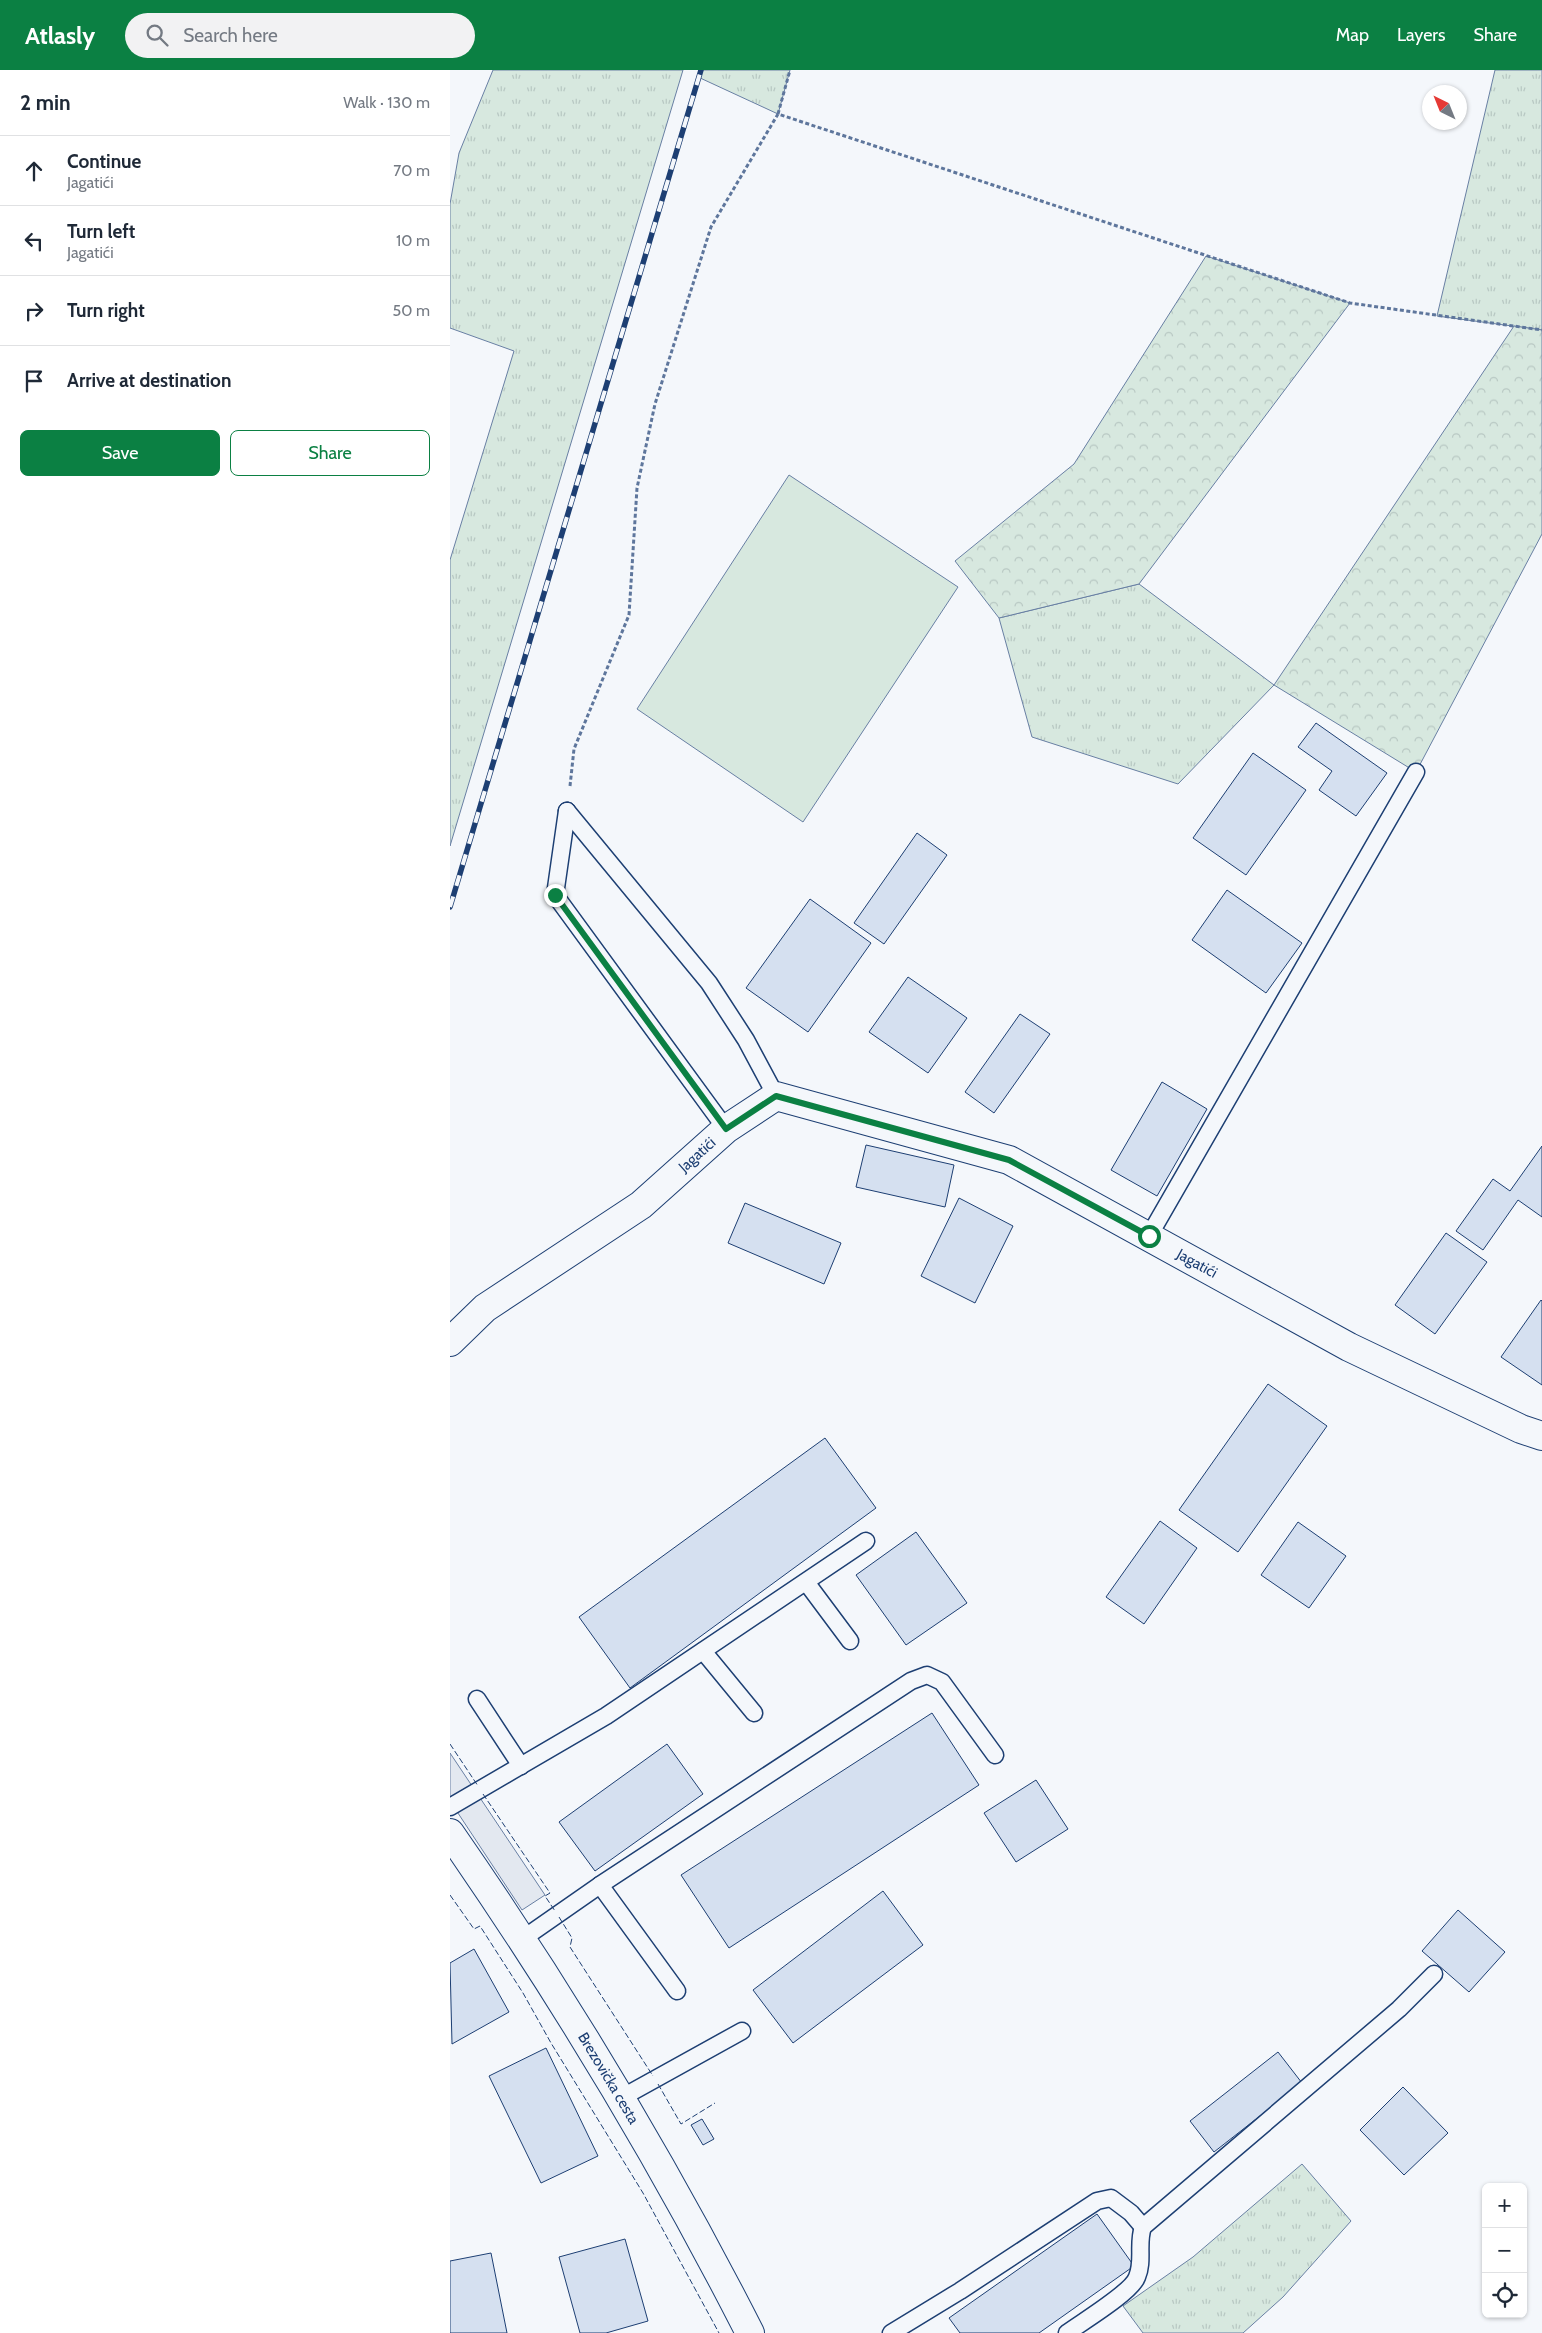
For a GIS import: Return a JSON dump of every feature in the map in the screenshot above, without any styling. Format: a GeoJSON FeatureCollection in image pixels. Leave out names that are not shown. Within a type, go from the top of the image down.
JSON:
{"type":"FeatureCollection","features":[{"type":"Feature","properties":{"kind":"street","name":"Jagatići"},"geometry":{"type":"LineString","coordinates":[[450,1342],[485,1308],[641,1205],[726,1129],[776,1096],[1009,1160],[1349,1347],[1521,1429],[1542,1436]]}},
{"type":"Feature","properties":{"kind":"street","name":"Brezovička cesta"},"geometry":{"type":"LineString","coordinates":[[450,1833],[521,1940],[621,2098],[696,2227],[750,2333]]}},
{"type":"Feature","properties":{"kind":"lane"},"geometry":{"type":"LineString","coordinates":[[1149,1236],[1416,772]]}},
{"type":"Feature","properties":{"kind":"lane"},"geometry":{"type":"LineString","coordinates":[[567,811],[709,983],[746,1040],[776,1096]]}},
{"type":"Feature","properties":{"kind":"lane"},"geometry":{"type":"LineString","coordinates":[[567,811],[555,895],[726,1129]]}},
{"type":"Feature","properties":{"kind":"lane"},"geometry":{"type":"LineString","coordinates":[[450,1807],[606,1716],[866,1541]]}},
{"type":"Feature","properties":{"kind":"lane"},"geometry":{"type":"LineString","coordinates":[[806,1582],[850,1640]]}},
{"type":"Feature","properties":{"kind":"lane"},"geometry":{"type":"LineString","coordinates":[[703,1651],[754,1713]]}},
{"type":"Feature","properties":{"kind":"lane"},"geometry":{"type":"LineString","coordinates":[[521,1940],[600,1885],[911,1681],[927,1675],[942,1682],[995,1755]]}},
{"type":"Feature","properties":{"kind":"lane"},"geometry":{"type":"LineString","coordinates":[[477,1699],[521,1766]]}},
{"type":"Feature","properties":{"kind":"lane"},"geometry":{"type":"LineString","coordinates":[[600,1885],[677,1991]]}},
{"type":"Feature","properties":{"kind":"lane"},"geometry":{"type":"LineString","coordinates":[[1067,2333],[1133,2286],[1140,2266],[1139,2238],[1143,2227],[1399,2009],[1434,1974]]}},
{"type":"Feature","properties":{"kind":"lane"},"geometry":{"type":"LineString","coordinates":[[621,2098],[742,2031]]}},
{"type":"Feature","properties":{"kind":"lane"},"geometry":{"type":"LineString","coordinates":[[891,2333],[960,2291],[1097,2201],[1111,2198],[1131,2213],[1143,2227]]}},
{"type":"Feature","properties":{"kind":"path"},"geometry":{"type":"LineString","coordinates":[[567,811],[574,749],[629,614],[637,488],[655,404],[711,227],[778,114],[790,70]]}},
{"type":"Feature","properties":{"kind":"path"},"geometry":{"type":"LineString","coordinates":[[778,114],[1350,303],[1542,330]]}},
{"type":"Feature","properties":{"kind":"green space"},"geometry":{"type":"Polygon","coordinates":[[[493,70],[683,70],[450,846],[450,560],[514,351],[450,328],[450,204],[459,153],[493,70]]]}},
{"type":"Feature","properties":{"kind":"green space"},"geometry":{"type":"Polygon","coordinates":[[[701,70],[790,70],[778,114],[698,77],[701,70]]]}},
{"type":"Feature","properties":{"kind":"green space"},"geometry":{"type":"Polygon","coordinates":[[[1495,70],[1542,70],[1542,330],[1437,316],[1495,70]]]}},
{"type":"Feature","properties":{"kind":"green space"},"geometry":{"type":"Polygon","coordinates":[[[1206,256],[1350,303],[1139,584],[999,618],[955,561],[1074,464],[1206,256]]]}},
{"type":"Feature","properties":{"kind":"green space"},"geometry":{"type":"Polygon","coordinates":[[[1514,326],[1542,330],[1542,534],[1416,772],[1274,685],[1514,326]]]}},
{"type":"Feature","properties":{"kind":"green space"},"geometry":{"type":"Polygon","coordinates":[[[789,475],[958,587],[803,822],[637,709],[789,475]]]}},
{"type":"Feature","properties":{"kind":"green space"},"geometry":{"type":"Polygon","coordinates":[[[1139,584],[1274,685],[1178,784],[1032,737],[999,618],[1139,584]]]}},
{"type":"Feature","properties":{"kind":"green space"},"geometry":{"type":"Polygon","coordinates":[[[1302,2164],[1351,2221],[1283,2297],[1243,2333],[1143,2333],[1123,2306],[1193,2257],[1302,2164]]]}},
{"type":"Feature","properties":{"kind":"shaded area"},"geometry":{"type":"Polygon","coordinates":[[[450,1753],[545,1895],[522,1910],[450,1801],[450,1753]]]}},
{"type":"Feature","properties":{"kind":"building"},"geometry":{"type":"Polygon","coordinates":[[[1316,723],[1387,773],[1356,816],[1319,790],[1332,771],[1298,747],[1316,723]]]}},
{"type":"Feature","properties":{"kind":"building"},"geometry":{"type":"Polygon","coordinates":[[[1253,753],[1306,790],[1246,875],[1193,838],[1253,753]]]}},
{"type":"Feature","properties":{"kind":"building"},"geometry":{"type":"Polygon","coordinates":[[[917,833],[947,855],[884,944],[854,923],[917,833]]]}},
{"type":"Feature","properties":{"kind":"building"},"geometry":{"type":"Polygon","coordinates":[[[1227,890],[1302,943],[1266,993],[1192,940],[1227,890]]]}},
{"type":"Feature","properties":{"kind":"building"},"geometry":{"type":"Polygon","coordinates":[[[810,899],[871,943],[808,1032],[746,988],[810,899]]]}},
{"type":"Feature","properties":{"kind":"building"},"geometry":{"type":"Polygon","coordinates":[[[908,977],[967,1018],[928,1073],[869,1032],[908,977]]]}},
{"type":"Feature","properties":{"kind":"building"},"geometry":{"type":"Polygon","coordinates":[[[1020,1014],[1050,1034],[994,1113],[965,1092],[1020,1014]]]}},
{"type":"Feature","properties":{"kind":"building"},"geometry":{"type":"Polygon","coordinates":[[[1162,1082],[1207,1109],[1157,1196],[1111,1170],[1162,1082]]]}},
{"type":"Feature","properties":{"kind":"building"},"geometry":{"type":"Polygon","coordinates":[[[866,1145],[954,1165],[945,1207],[856,1187],[866,1145]]]}},
{"type":"Feature","properties":{"kind":"building"},"geometry":{"type":"Polygon","coordinates":[[[1542,1146],[1542,1217],[1518,1200],[1483,1250],[1456,1231],[1493,1179],[1510,1191],[1542,1146]]]}},
{"type":"Feature","properties":{"kind":"building"},"geometry":{"type":"Polygon","coordinates":[[[959,1198],[1013,1226],[975,1303],[921,1276],[959,1198]]]}},
{"type":"Feature","properties":{"kind":"building"},"geometry":{"type":"Polygon","coordinates":[[[745,1203],[841,1243],[824,1284],[728,1243],[745,1203]]]}},
{"type":"Feature","properties":{"kind":"building"},"geometry":{"type":"Polygon","coordinates":[[[1446,1233],[1487,1262],[1435,1334],[1395,1305],[1446,1233]]]}},
{"type":"Feature","properties":{"kind":"building"},"geometry":{"type":"Polygon","coordinates":[[[1542,1301],[1542,1385],[1501,1357],[1542,1301]]]}},
{"type":"Feature","properties":{"kind":"building"},"geometry":{"type":"Polygon","coordinates":[[[1268,1384],[1327,1426],[1238,1552],[1179,1510],[1268,1384]]]}},
{"type":"Feature","properties":{"kind":"building"},"geometry":{"type":"Polygon","coordinates":[[[825,1438],[876,1508],[630,1688],[579,1617],[825,1438]]]}},
{"type":"Feature","properties":{"kind":"building"},"geometry":{"type":"Polygon","coordinates":[[[1160,1521],[1197,1548],[1144,1624],[1106,1597],[1160,1521]]]}},
{"type":"Feature","properties":{"kind":"building"},"geometry":{"type":"Polygon","coordinates":[[[1298,1522],[1346,1556],[1309,1608],[1261,1575],[1298,1522]]]}},
{"type":"Feature","properties":{"kind":"building"},"geometry":{"type":"Polygon","coordinates":[[[916,1532],[967,1603],[906,1645],[856,1575],[916,1532]]]}},
{"type":"Feature","properties":{"kind":"building"},"geometry":{"type":"Polygon","coordinates":[[[932,1713],[979,1785],[729,1948],[681,1875],[932,1713]]]}},
{"type":"Feature","properties":{"kind":"building"},"geometry":{"type":"Polygon","coordinates":[[[667,1744],[703,1794],[595,1871],[559,1822],[667,1744]]]}},
{"type":"Feature","properties":{"kind":"building"},"geometry":{"type":"Polygon","coordinates":[[[1036,1780],[1068,1829],[1016,1862],[984,1813],[1036,1780]]]}},
{"type":"Feature","properties":{"kind":"building"},"geometry":{"type":"Polygon","coordinates":[[[883,1891],[923,1945],[793,2043],[753,1990],[883,1891]]]}},
{"type":"Feature","properties":{"kind":"building"},"geometry":{"type":"Polygon","coordinates":[[[1458,1910],[1505,1952],[1469,1992],[1422,1951],[1458,1910]]]}},
{"type":"Feature","properties":{"kind":"building"},"geometry":{"type":"Polygon","coordinates":[[[474,1949],[509,2012],[452,2044],[450,1963],[474,1949]]]}},
{"type":"Feature","properties":{"kind":"building"},"geometry":{"type":"Polygon","coordinates":[[[546,2048],[598,2156],[541,2183],[489,2076],[546,2048]]]}},
{"type":"Feature","properties":{"kind":"building"},"geometry":{"type":"Polygon","coordinates":[[[1278,2052],[1302,2083],[1214,2152],[1190,2121],[1278,2052]]]}},
{"type":"Feature","properties":{"kind":"building"},"geometry":{"type":"Polygon","coordinates":[[[1403,2087],[1448,2133],[1404,2175],[1360,2130],[1403,2087]]]}},
{"type":"Feature","properties":{"kind":"building"},"geometry":{"type":"Polygon","coordinates":[[[702,2119],[714,2139],[703,2145],[691,2125],[702,2119]]]}},
{"type":"Feature","properties":{"kind":"building"},"geometry":{"type":"Polygon","coordinates":[[[1097,2214],[1134,2266],[1039,2333],[960,2333],[949,2318],[1097,2214]]]}},
{"type":"Feature","properties":{"kind":"building"},"geometry":{"type":"Polygon","coordinates":[[[625,2239],[648,2321],[606,2333],[580,2333],[559,2257],[625,2239]]]}},
{"type":"Feature","properties":{"kind":"building"},"geometry":{"type":"Polygon","coordinates":[[[491,2253],[507,2333],[450,2333],[450,2261],[491,2253]]]}},
{"type":"Feature","properties":{"kind":"railway"},"geometry":{"type":"LineString","coordinates":[[450,907],[701,70]]}},
{"type":"Feature","properties":{"kind":"fence"},"geometry":{"type":"LineString","coordinates":[[450,1744],[478,1786]]}},
{"type":"Feature","properties":{"kind":"fence"},"geometry":{"type":"LineString","coordinates":[[483,1794],[550,1893],[545,1896],[555,1911]]}},
{"type":"Feature","properties":{"kind":"fence"},"geometry":{"type":"LineString","coordinates":[[450,1895],[474,1929],[480,1926],[523,1993],[551,2043],[643,2193],[719,2333]]}},
{"type":"Feature","properties":{"kind":"fence"},"geometry":{"type":"LineString","coordinates":[[559,1917],[572,1938],[570,1947],[653,2076]]}},
{"type":"Feature","properties":{"kind":"fence"},"geometry":{"type":"LineString","coordinates":[[658,2084],[681,2124],[715,2103]]}},
{"type":"Feature","properties":{"kind":"route"},"geometry":{"type":"LineString","coordinates":[[555,895],[726,1129],[776,1096],[1009,1160],[1149,1236]]}}]}
